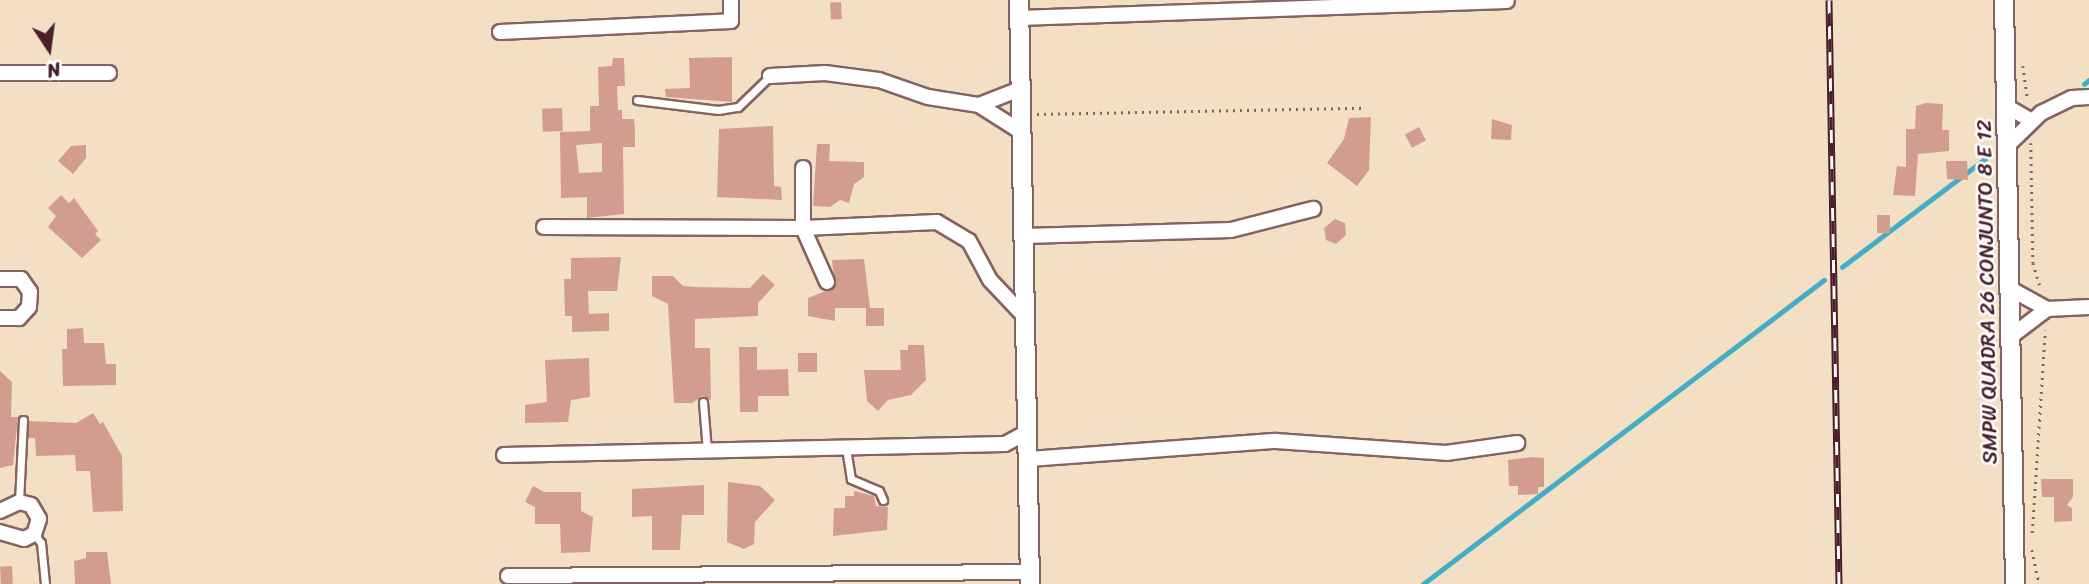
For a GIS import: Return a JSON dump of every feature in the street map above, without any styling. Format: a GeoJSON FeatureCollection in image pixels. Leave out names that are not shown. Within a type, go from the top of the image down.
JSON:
{"type":"FeatureCollection","features":[{"type":"Feature","properties":{"kind":"street"},"geometry":{"type":"LineString","coordinates":[[499,32],[731,21],[732,0]]}},
{"type":"Feature","properties":{"kind":"street","name":"SMPW QUADRA 26 CONJUNTO 8 E 12"},"geometry":{"type":"LineString","coordinates":[[2004,0],[2008,145],[2007,286],[2015,584]]}},
{"type":"Feature","properties":{"kind":"street"},"geometry":{"type":"LineString","coordinates":[[508,576],[1030,578],[1019,9],[1507,1]]}},
{"type":"Feature","properties":{"kind":"street"},"geometry":{"type":"LineString","coordinates":[[0,73],[109,74]]}},
{"type":"Feature","properties":{"kind":"street"},"geometry":{"type":"LineString","coordinates":[[770,76],[848,74],[929,97],[979,105],[1020,123]]}},
{"type":"Feature","properties":{"kind":"street"},"geometry":{"type":"LineString","coordinates":[[979,105],[1020,89]]}},
{"type":"Feature","properties":{"kind":"street"},"geometry":{"type":"LineString","coordinates":[[2008,145],[2030,120],[2058,103],[2089,97]]}},
{"type":"Feature","properties":{"kind":"street"},"geometry":{"type":"LineString","coordinates":[[2006,106],[2030,120]]}},
{"type":"Feature","properties":{"kind":"street"},"geometry":{"type":"LineString","coordinates":[[803,167],[803,228],[827,282]]}},
{"type":"Feature","properties":{"kind":"street"},"geometry":{"type":"LineString","coordinates":[[1025,236],[1231,230],[1313,209]]}},
{"type":"Feature","properties":{"kind":"street"},"geometry":{"type":"LineString","coordinates":[[544,227],[803,228],[949,225],[969,241],[990,280],[1025,317]]}},
{"type":"Feature","properties":{"kind":"street"},"geometry":{"type":"LineString","coordinates":[[0,279],[21,279],[30,292],[29,307],[19,318],[0,318]]}},
{"type":"Feature","properties":{"kind":"street"},"geometry":{"type":"LineString","coordinates":[[2007,286],[2047,309],[2089,307]]}},
{"type":"Feature","properties":{"kind":"street"},"geometry":{"type":"LineString","coordinates":[[2009,338],[2047,309]]}},
{"type":"Feature","properties":{"kind":"street"},"geometry":{"type":"LineString","coordinates":[[504,455],[1005,444],[1028,432]]}},
{"type":"Feature","properties":{"kind":"street"},"geometry":{"type":"LineString","coordinates":[[1005,444],[1029,462],[1276,441],[1336,442],[1446,453],[1517,443]]}},
{"type":"Feature","properties":{"kind":"street"},"geometry":{"type":"LineString","coordinates":[[0,511],[19,502],[36,511],[39,526],[34,534],[13,540],[0,532]]}},
{"type":"Feature","properties":{"kind":"lane"},"geometry":{"type":"LineString","coordinates":[[636,100],[718,110],[738,107],[770,76]]}},
{"type":"Feature","properties":{"kind":"lane"},"geometry":{"type":"LineString","coordinates":[[703,401],[706,451]]}},
{"type":"Feature","properties":{"kind":"lane"},"geometry":{"type":"LineString","coordinates":[[19,502],[23,420]]}},
{"type":"Feature","properties":{"kind":"lane"},"geometry":{"type":"LineString","coordinates":[[846,449],[851,479],[878,491],[883,500]]}},
{"type":"Feature","properties":{"kind":"lane"},"geometry":{"type":"LineString","coordinates":[[34,534],[41,543],[45,584]]}},
{"type":"Feature","properties":{"kind":"path"},"geometry":{"type":"LineString","coordinates":[[1020,123],[1364,108]]}},
{"type":"Feature","properties":{"kind":"building"},"geometry":{"type":"Polygon","coordinates":[[[841,2],[842,19],[831,20],[830,3],[841,2]]]}},
{"type":"Feature","properties":{"kind":"building"},"geometry":{"type":"Polygon","coordinates":[[[732,57],[732,102],[666,97],[665,89],[690,88],[689,58],[732,57]]]}},
{"type":"Feature","properties":{"kind":"building"},"geometry":{"type":"Polygon","coordinates":[[[613,58],[624,58],[625,86],[617,86],[618,110],[622,110],[622,119],[634,119],[635,129],[635,147],[623,147],[624,214],[587,218],[587,197],[561,198],[560,132],[590,131],[590,106],[599,106],[598,67],[612,66],[613,58]],[[602,143],[576,145],[579,173],[602,172],[602,143]]]}},
{"type":"Feature","properties":{"kind":"building"},"geometry":{"type":"Polygon","coordinates":[[[1926,103],[1943,104],[1942,130],[1949,130],[1949,151],[1918,154],[1915,196],[1893,195],[1897,166],[1906,167],[1906,129],[1915,129],[1916,106],[1926,103]]]}},
{"type":"Feature","properties":{"kind":"building"},"geometry":{"type":"Polygon","coordinates":[[[562,108],[563,131],[543,132],[542,109],[562,108]]]}},
{"type":"Feature","properties":{"kind":"building"},"geometry":{"type":"Polygon","coordinates":[[[1371,117],[1369,170],[1357,186],[1327,163],[1344,139],[1349,118],[1371,117]]]}},
{"type":"Feature","properties":{"kind":"building"},"geometry":{"type":"Polygon","coordinates":[[[1492,119],[1512,125],[1511,140],[1491,139],[1492,119]]]}},
{"type":"Feature","properties":{"kind":"building"},"geometry":{"type":"Polygon","coordinates":[[[773,126],[774,186],[781,187],[782,200],[717,197],[719,129],[773,126]]]}},
{"type":"Feature","properties":{"kind":"building"},"geometry":{"type":"Polygon","coordinates":[[[1419,127],[1426,140],[1412,148],[1405,135],[1419,127]]]}},
{"type":"Feature","properties":{"kind":"building"},"geometry":{"type":"Polygon","coordinates":[[[817,144],[830,144],[829,161],[864,162],[864,177],[854,184],[849,203],[840,200],[830,207],[813,206],[817,144]]]}},
{"type":"Feature","properties":{"kind":"building"},"geometry":{"type":"Polygon","coordinates":[[[86,145],[86,158],[73,174],[58,161],[71,146],[86,145]]]}},
{"type":"Feature","properties":{"kind":"building"},"geometry":{"type":"Polygon","coordinates":[[[1946,161],[1967,161],[1968,180],[1947,179],[1946,161]]]}},
{"type":"Feature","properties":{"kind":"building"},"geometry":{"type":"Polygon","coordinates":[[[61,195],[69,203],[74,198],[98,231],[95,234],[101,240],[82,258],[48,227],[56,216],[48,208],[61,195]]]}},
{"type":"Feature","properties":{"kind":"building"},"geometry":{"type":"Polygon","coordinates":[[[1877,215],[1890,215],[1890,233],[1877,233],[1877,215]]]}},
{"type":"Feature","properties":{"kind":"building"},"geometry":{"type":"Polygon","coordinates":[[[1335,219],[1345,223],[1346,235],[1336,244],[1326,240],[1324,228],[1335,219]]]}},
{"type":"Feature","properties":{"kind":"building"},"geometry":{"type":"Polygon","coordinates":[[[621,257],[617,291],[588,291],[589,314],[609,313],[609,331],[572,332],[572,316],[565,316],[564,279],[571,279],[571,258],[621,257]]]}},
{"type":"Feature","properties":{"kind":"building"},"geometry":{"type":"Polygon","coordinates":[[[864,259],[870,308],[835,308],[835,321],[808,316],[808,298],[835,287],[832,260],[864,259]]]}},
{"type":"Feature","properties":{"kind":"building"},"geometry":{"type":"Polygon","coordinates":[[[763,274],[775,285],[758,303],[758,316],[695,319],[695,348],[710,348],[711,400],[702,396],[692,403],[674,403],[668,304],[652,296],[652,276],[673,276],[683,286],[750,288],[763,274]]]}},
{"type":"Feature","properties":{"kind":"building"},"geometry":{"type":"Polygon","coordinates":[[[866,308],[884,308],[884,326],[866,326],[866,308]]]}},
{"type":"Feature","properties":{"kind":"building"},"geometry":{"type":"Polygon","coordinates":[[[83,328],[84,343],[104,343],[106,364],[116,364],[116,385],[63,386],[62,349],[67,349],[67,329],[83,328]]]}},
{"type":"Feature","properties":{"kind":"building"},"geometry":{"type":"Polygon","coordinates":[[[908,345],[924,345],[926,380],[911,395],[888,400],[878,411],[867,401],[864,370],[901,370],[900,350],[908,350],[908,345]]]}},
{"type":"Feature","properties":{"kind":"building"},"geometry":{"type":"Polygon","coordinates":[[[739,347],[757,347],[757,370],[788,369],[789,396],[758,396],[758,412],[740,412],[739,347]]]}},
{"type":"Feature","properties":{"kind":"building"},"geometry":{"type":"Polygon","coordinates":[[[798,353],[817,353],[817,372],[798,372],[798,353]]]}},
{"type":"Feature","properties":{"kind":"building"},"geometry":{"type":"Polygon","coordinates":[[[589,358],[590,397],[571,400],[568,422],[525,423],[525,405],[547,402],[545,360],[589,358]]]}},
{"type":"Feature","properties":{"kind":"building"},"geometry":{"type":"Polygon","coordinates":[[[0,371],[12,382],[11,417],[18,417],[13,465],[0,468],[0,371]]]}},
{"type":"Feature","properties":{"kind":"building"},"geometry":{"type":"Polygon","coordinates":[[[93,413],[100,424],[103,422],[122,456],[123,511],[93,512],[90,471],[76,471],[75,455],[36,456],[35,438],[28,438],[29,421],[76,423],[93,413]]]}},
{"type":"Feature","properties":{"kind":"building"},"geometry":{"type":"Polygon","coordinates":[[[1544,458],[1544,487],[1538,487],[1538,494],[1518,495],[1518,486],[1509,486],[1508,460],[1544,458]]]}},
{"type":"Feature","properties":{"kind":"building"},"geometry":{"type":"Polygon","coordinates":[[[2041,479],[2073,479],[2073,497],[2067,505],[2072,508],[2072,521],[2054,522],[2054,497],[2042,497],[2041,479]]]}},
{"type":"Feature","properties":{"kind":"building"},"geometry":{"type":"Polygon","coordinates":[[[728,482],[760,486],[775,500],[755,522],[754,544],[744,549],[727,542],[728,482]]]}},
{"type":"Feature","properties":{"kind":"building"},"geometry":{"type":"Polygon","coordinates":[[[704,485],[704,515],[682,515],[680,550],[652,550],[652,516],[632,517],[632,489],[704,485]]]}},
{"type":"Feature","properties":{"kind":"building"},"geometry":{"type":"Polygon","coordinates":[[[533,486],[544,492],[581,492],[581,511],[593,517],[590,552],[561,553],[560,524],[535,524],[535,507],[525,502],[533,486]]]}},
{"type":"Feature","properties":{"kind":"building"},"geometry":{"type":"Polygon","coordinates":[[[854,491],[874,496],[876,506],[888,507],[887,530],[833,536],[834,508],[845,508],[845,496],[854,496],[854,491]]]}},
{"type":"Feature","properties":{"kind":"building"},"geometry":{"type":"Polygon","coordinates":[[[86,552],[107,552],[111,584],[75,584],[74,561],[86,558],[86,552]]]}},
{"type":"Feature","properties":{"kind":"building"},"geometry":{"type":"Polygon","coordinates":[[[12,566],[13,584],[1,584],[0,567],[12,566]]]}},
{"type":"Feature","properties":{"kind":"waterway"},"geometry":{"type":"LineString","coordinates":[[2084,84],[2089,80]]}},
{"type":"Feature","properties":{"kind":"waterway"},"geometry":{"type":"LineString","coordinates":[[1842,267],[1985,159]]}},
{"type":"Feature","properties":{"kind":"waterway"},"geometry":{"type":"LineString","coordinates":[[1423,584],[1824,280]]}},
{"type":"Feature","properties":{"kind":"railway"},"geometry":{"type":"LineString","coordinates":[[1829,0],[1839,584]]}}]}
